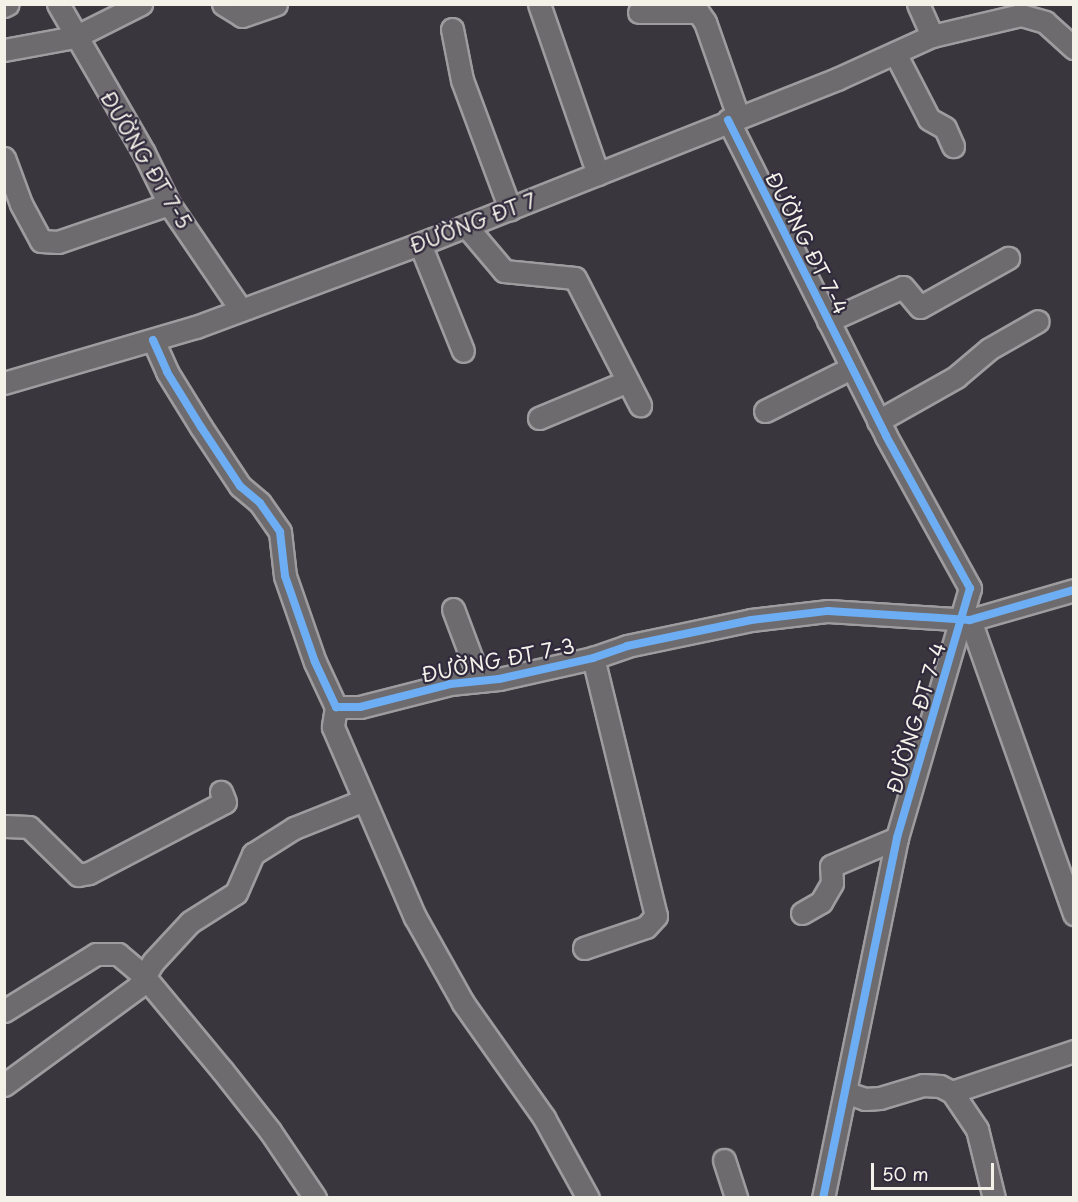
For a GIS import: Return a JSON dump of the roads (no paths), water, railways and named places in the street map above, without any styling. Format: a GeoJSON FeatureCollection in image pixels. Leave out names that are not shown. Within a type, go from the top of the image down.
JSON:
{"type":"FeatureCollection","features":[{"type":"Feature","properties":{"kind":"street","name":"ĐƯỜNG ĐT 7-5"},"geometry":{"type":"LineString","coordinates":[[58,4],[144,153],[169,204],[241,310]]}},
{"type":"Feature","properties":{"kind":"street"},"geometry":{"type":"LineString","coordinates":[[4,50],[75,37],[141,4]]}},
{"type":"Feature","properties":{"kind":"street"},"geometry":{"type":"LineString","coordinates":[[223,4],[242,16],[276,4]]}},
{"type":"Feature","properties":{"kind":"street"},"geometry":{"type":"LineString","coordinates":[[539,4],[598,174]]}},
{"type":"Feature","properties":{"kind":"street"},"geometry":{"type":"LineString","coordinates":[[918,4],[932,36]]}},
{"type":"Feature","properties":{"kind":"street","name":"ĐƯỜNG ĐT 7-4"},"geometry":{"type":"LineString","coordinates":[[639,12],[698,12],[705,22],[733,118],[828,321],[878,421],[970,588],[966,620],[897,838],[823,1197]]}},
{"type":"Feature","properties":{"kind":"street","name":"ĐƯỜNG ĐT 7"},"geometry":{"type":"LineString","coordinates":[[4,383],[153,340],[420,244],[598,174],[932,36],[1021,15],[1045,22],[1074,48]]}},
{"type":"Feature","properties":{"kind":"street"},"geometry":{"type":"LineString","coordinates":[[452,28],[462,80],[510,209]]}},
{"type":"Feature","properties":{"kind":"street"},"geometry":{"type":"LineString","coordinates":[[895,53],[929,119],[945,128],[953,146]]}},
{"type":"Feature","properties":{"kind":"street"},"geometry":{"type":"LineString","coordinates":[[4,158],[21,204],[41,241],[58,242],[169,204]]}},
{"type":"Feature","properties":{"kind":"street"},"geometry":{"type":"LineString","coordinates":[[466,226],[504,271],[575,278],[640,405]]}},
{"type":"Feature","properties":{"kind":"street"},"geometry":{"type":"LineString","coordinates":[[420,244],[464,351]]}},
{"type":"Feature","properties":{"kind":"street"},"geometry":{"type":"LineString","coordinates":[[828,321],[903,287],[920,307],[1008,258]]}},
{"type":"Feature","properties":{"kind":"street"},"geometry":{"type":"LineString","coordinates":[[878,421],[956,377],[989,349],[1038,321]]}},
{"type":"Feature","properties":{"kind":"street"},"geometry":{"type":"LineString","coordinates":[[153,340],[167,372],[220,456],[280,532],[285,576],[315,662],[336,707],[333,727],[415,916],[463,1003],[544,1118],[588,1197]]}},
{"type":"Feature","properties":{"kind":"street"},"geometry":{"type":"LineString","coordinates":[[765,411],[851,368]]}},
{"type":"Feature","properties":{"kind":"street"},"geometry":{"type":"LineString","coordinates":[[539,418],[628,381]]}},
{"type":"Feature","properties":{"kind":"street","name":"ĐƯỜNG ĐT 7-3"},"geometry":{"type":"LineString","coordinates":[[336,707],[360,707],[450,684],[480,681],[593,658],[627,645],[740,622],[828,611],[966,620],[1074,590]]}},
{"type":"Feature","properties":{"kind":"street"},"geometry":{"type":"LineString","coordinates":[[453,609],[480,681]]}},
{"type":"Feature","properties":{"kind":"street"},"geometry":{"type":"LineString","coordinates":[[966,620],[1074,914]]}},
{"type":"Feature","properties":{"kind":"street"},"geometry":{"type":"LineString","coordinates":[[584,948],[646,927],[656,916],[593,658]]}},
{"type":"Feature","properties":{"kind":"street"},"geometry":{"type":"LineString","coordinates":[[4,826],[29,827],[78,874],[89,873],[225,802],[221,792]]}},
{"type":"Feature","properties":{"kind":"street"},"geometry":{"type":"LineString","coordinates":[[4,1085],[118,1004],[138,987],[143,975],[190,922],[236,893],[254,854],[294,828],[364,800]]}},
{"type":"Feature","properties":{"kind":"street"},"geometry":{"type":"LineString","coordinates":[[802,913],[821,902],[832,883],[831,866],[897,838]]}},
{"type":"Feature","properties":{"kind":"street"},"geometry":{"type":"LineString","coordinates":[[4,1011],[96,954],[118,954],[143,975],[270,1131],[315,1197]]}},
{"type":"Feature","properties":{"kind":"street"},"geometry":{"type":"LineString","coordinates":[[952,1092],[1074,1051]]}},
{"type":"Feature","properties":{"kind":"street"},"geometry":{"type":"LineString","coordinates":[[846,1093],[864,1099],[880,1098],[923,1085],[940,1086],[952,1092],[977,1129],[994,1197]]}},
{"type":"Feature","properties":{"kind":"street"},"geometry":{"type":"LineString","coordinates":[[724,1160],[736,1197]]}}]}
